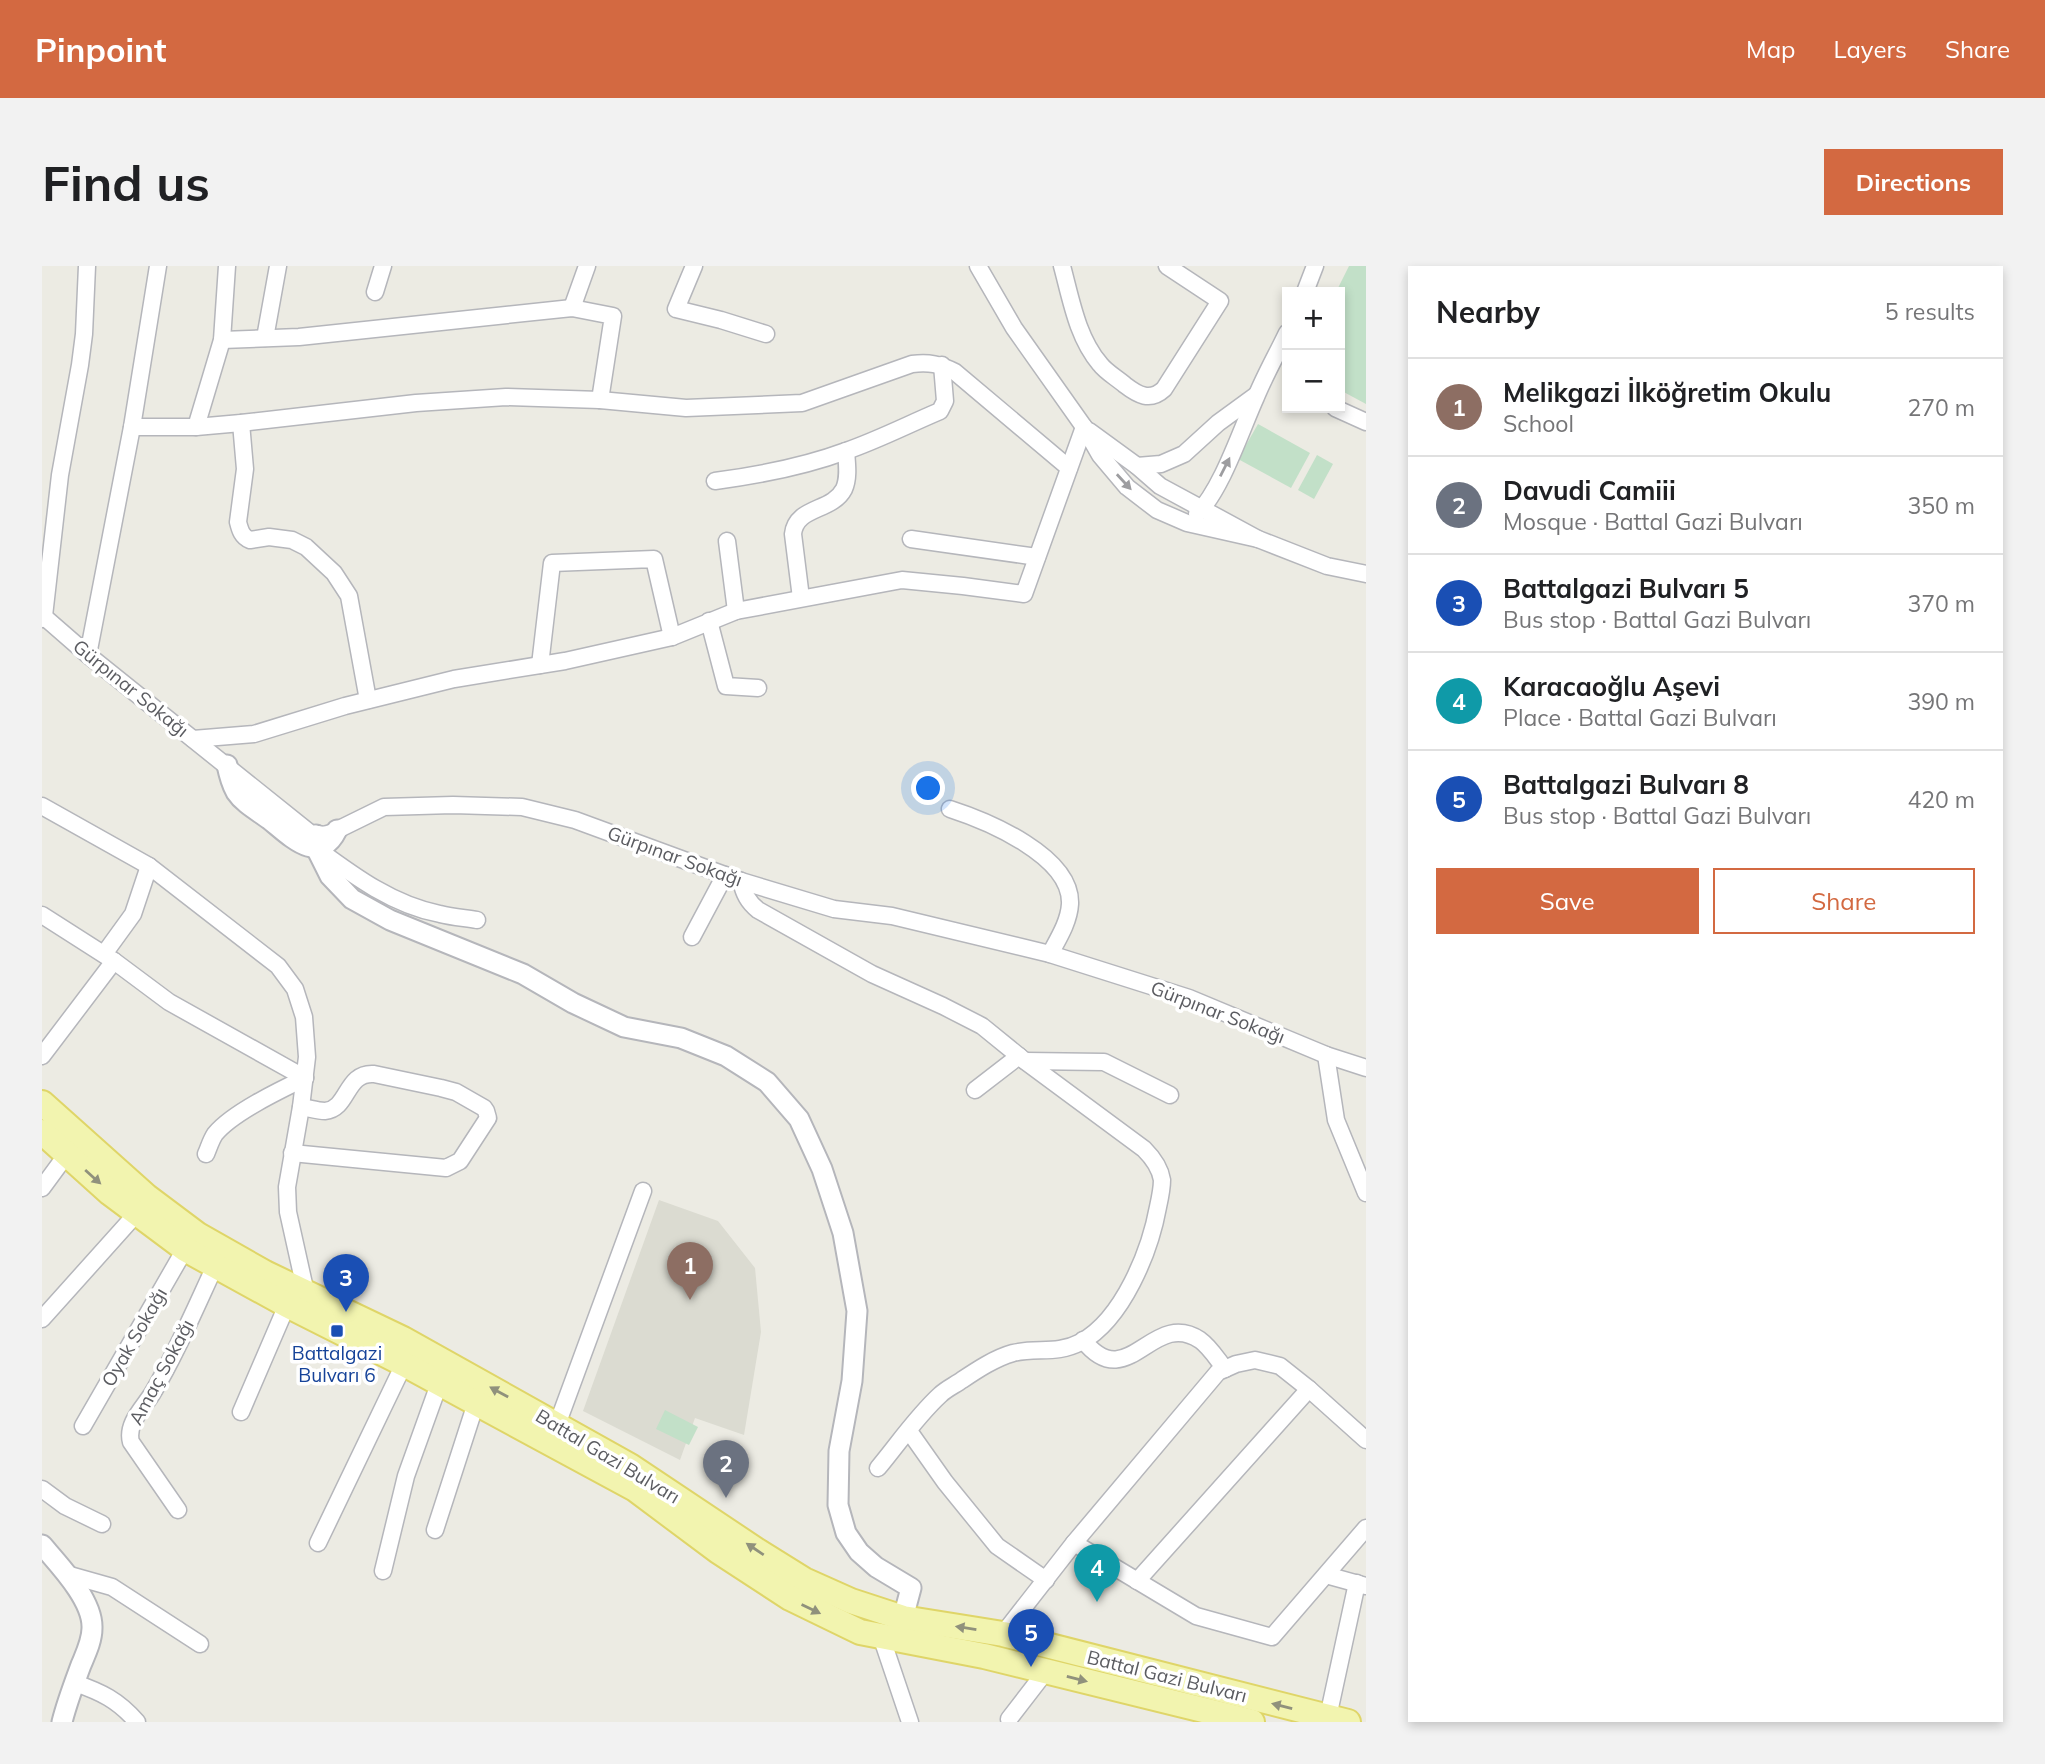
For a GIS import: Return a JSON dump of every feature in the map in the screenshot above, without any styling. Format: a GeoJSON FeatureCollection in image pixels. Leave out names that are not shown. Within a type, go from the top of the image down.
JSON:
{"type":"FeatureCollection","features":[{"type":"Feature","properties":{"kind":"main road","name":"Battal Gazi Bulvarı"},"geometry":{"type":"LineString","coordinates":[[42,1103],[146,1196],[198,1235],[265,1273],[297,1299],[404,1364],[635,1489],[718,1551],[790,1598],[860,1632],[984,1656],[1245,1721]]}},
{"type":"Feature","properties":{"kind":"main road","name":"Battal Gazi Bulvarı"},"geometry":{"type":"LineString","coordinates":[[42,1132],[110,1193],[185,1249],[215,1266],[403,1339],[630,1466],[804,1580],[851,1601],[904,1618],[1003,1634],[1338,1719]]}},
{"type":"Feature","properties":{"kind":"street"},"geometry":{"type":"LineString","coordinates":[[43,616],[60,475],[84,334],[87,266]]}},
{"type":"Feature","properties":{"kind":"street"},"geometry":{"type":"LineString","coordinates":[[88,655],[132,427],[158,266]]}},
{"type":"Feature","properties":{"kind":"street"},"geometry":{"type":"LineString","coordinates":[[196,427],[222,340],[227,266]]}},
{"type":"Feature","properties":{"kind":"street"},"geometry":{"type":"LineString","coordinates":[[375,292],[383,266]]}},
{"type":"Feature","properties":{"kind":"street"},"geometry":{"type":"LineString","coordinates":[[572,308],[587,266]]}},
{"type":"Feature","properties":{"kind":"street"},"geometry":{"type":"LineString","coordinates":[[694,266],[676,309],[766,334]]}},
{"type":"Feature","properties":{"kind":"street"},"geometry":{"type":"LineString","coordinates":[[978,266],[1014,328],[1084,427],[1100,455],[1127,487],[1157,510],[1187,523],[1258,539]]}},
{"type":"Feature","properties":{"kind":"street"},"geometry":{"type":"LineString","coordinates":[[1062,266],[1078,325],[1092,353],[1101,366],[1133,391],[1150,396],[1164,389],[1220,301],[1167,266]]}},
{"type":"Feature","properties":{"kind":"street"},"geometry":{"type":"LineString","coordinates":[[1307,287],[1315,266]]}},
{"type":"Feature","properties":{"kind":"street"},"geometry":{"type":"LineString","coordinates":[[265,338],[280,269]]}},
{"type":"Feature","properties":{"kind":"street"},"geometry":{"type":"LineString","coordinates":[[222,340],[299,337],[572,308],[613,316],[600,400]]}},
{"type":"Feature","properties":{"kind":"street"},"geometry":{"type":"LineString","coordinates":[[1187,523],[1203,508],[1227,465],[1282,343]]}},
{"type":"Feature","properties":{"kind":"street"},"geometry":{"type":"LineString","coordinates":[[132,427],[196,427],[416,403],[506,397],[600,400],[687,408],[802,402],[912,363],[927,362],[942,365],[955,372],[1069,468]]}},
{"type":"Feature","properties":{"kind":"street"},"geometry":{"type":"LineString","coordinates":[[715,481],[766,475],[846,451],[943,408],[945,401],[942,365]]}},
{"type":"Feature","properties":{"kind":"street"},"geometry":{"type":"LineString","coordinates":[[1136,466],[1161,464],[1184,454],[1218,423],[1257,394]]}},
{"type":"Feature","properties":{"kind":"street"},"geometry":{"type":"LineString","coordinates":[[1345,413],[1366,422]]}},
{"type":"Feature","properties":{"kind":"street"},"geometry":{"type":"LineString","coordinates":[[241,423],[245,469],[238,522],[240,529],[250,540],[281,537],[292,540],[306,547],[334,573],[349,596],[368,700]]}},
{"type":"Feature","properties":{"kind":"street"},"geometry":{"type":"LineString","coordinates":[[1084,427],[1160,486],[1258,539],[1326,566],[1366,574]]}},
{"type":"Feature","properties":{"kind":"street"},"geometry":{"type":"LineString","coordinates":[[193,739],[254,734],[368,700],[454,679],[540,665],[672,637],[736,611],[902,580],[1024,594],[1084,427]]}},
{"type":"Feature","properties":{"kind":"street"},"geometry":{"type":"LineString","coordinates":[[801,598],[793,527],[801,516],[840,495],[848,470],[846,451]]}},
{"type":"Feature","properties":{"kind":"street"},"geometry":{"type":"LineString","coordinates":[[911,538],[1037,557]]}},
{"type":"Feature","properties":{"kind":"street"},"geometry":{"type":"LineString","coordinates":[[727,541],[736,611]]}},
{"type":"Feature","properties":{"kind":"street"},"geometry":{"type":"LineString","coordinates":[[540,665],[552,564],[654,559],[672,637]]}},
{"type":"Feature","properties":{"kind":"street"},"geometry":{"type":"LineString","coordinates":[[1341,569],[1366,585]]}},
{"type":"Feature","properties":{"kind":"street","name":"Gürpınar Sokağı"},"geometry":{"type":"LineString","coordinates":[[43,616],[227,765]]}},
{"type":"Feature","properties":{"kind":"street"},"geometry":{"type":"LineString","coordinates":[[709,621],[726,686],[758,688]]}},
{"type":"Feature","properties":{"kind":"street"},"geometry":{"type":"LineString","coordinates":[[227,765],[233,786],[247,804],[303,846],[316,841],[329,841],[337,830]]}},
{"type":"Feature","properties":{"kind":"street"},"geometry":{"type":"LineString","coordinates":[[42,806],[149,866],[278,966],[295,989],[304,1017],[307,1057],[287,1187],[297,1299],[241,1412]]}},
{"type":"Feature","properties":{"kind":"street","name":"Gürpınar Sokağı"},"geometry":{"type":"LineString","coordinates":[[337,830],[384,807],[522,807],[575,820],[741,881],[834,909],[892,916],[1049,954],[1189,998],[1326,1055],[1366,1068]]}},
{"type":"Feature","properties":{"kind":"street"},"geometry":{"type":"LineString","coordinates":[[950,809],[982,820],[1012,835],[1043,857],[1064,882],[1070,905],[1062,931],[1049,954]]}},
{"type":"Feature","properties":{"kind":"street"},"geometry":{"type":"LineString","coordinates":[[316,841],[353,876],[393,898],[438,914],[477,920]]}},
{"type":"Feature","properties":{"kind":"street"},"geometry":{"type":"LineString","coordinates":[[316,841],[330,876],[352,899],[390,920],[523,974],[573,1003],[624,1027],[681,1038],[726,1056],[768,1082],[799,1119],[822,1169],[843,1233],[857,1311],[852,1381],[839,1451],[838,1505],[846,1533],[859,1552],[876,1567],[911,1588],[904,1618]]}},
{"type":"Feature","properties":{"kind":"street"},"geometry":{"type":"LineString","coordinates":[[42,1056],[109,958],[133,914],[149,866]]}},
{"type":"Feature","properties":{"kind":"street"},"geometry":{"type":"LineString","coordinates":[[692,937],[725,875]]}},
{"type":"Feature","properties":{"kind":"street"},"geometry":{"type":"LineString","coordinates":[[741,881],[743,893],[758,911],[872,974],[982,1026],[1144,1149],[1153,1157],[1159,1168],[1162,1181],[1154,1232],[1140,1269],[1120,1304],[1100,1326],[1083,1340],[1063,1350],[1014,1353],[986,1364],[940,1395],[878,1468]]}},
{"type":"Feature","properties":{"kind":"street"},"geometry":{"type":"LineString","coordinates":[[42,915],[109,958],[169,1002],[305,1078]]}},
{"type":"Feature","properties":{"kind":"street"},"geometry":{"type":"LineString","coordinates":[[1326,1055],[1336,1120],[1366,1193]]}},
{"type":"Feature","properties":{"kind":"street"},"geometry":{"type":"LineString","coordinates":[[975,1090],[1022,1059],[1104,1062],[1170,1095]]}},
{"type":"Feature","properties":{"kind":"street"},"geometry":{"type":"LineString","coordinates":[[292,1153],[446,1168],[460,1161],[488,1118],[484,1108],[456,1092],[367,1073],[358,1077],[341,1101],[330,1109],[324,1111],[301,1107]]}},
{"type":"Feature","properties":{"kind":"street"},"geometry":{"type":"LineString","coordinates":[[206,1154],[213,1136],[226,1122],[305,1078]]}},
{"type":"Feature","properties":{"kind":"street"},"geometry":{"type":"LineString","coordinates":[[42,1188],[67,1154]]}},
{"type":"Feature","properties":{"kind":"street"},"geometry":{"type":"LineString","coordinates":[[557,1424],[643,1191]]}},
{"type":"Feature","properties":{"kind":"street"},"geometry":{"type":"LineString","coordinates":[[42,1319],[137,1213]]}},
{"type":"Feature","properties":{"kind":"street","name":"Oyak Sokağı"},"geometry":{"type":"LineString","coordinates":[[83,1426],[185,1249]]}},
{"type":"Feature","properties":{"kind":"street","name":"Amaç Sokağı"},"geometry":{"type":"LineString","coordinates":[[178,1510],[131,1442],[130,1431],[186,1329],[215,1266]]}},
{"type":"Feature","properties":{"kind":"street"},"geometry":{"type":"LineString","coordinates":[[1083,1340],[1099,1355],[1121,1359],[1132,1356],[1159,1336],[1176,1332],[1199,1339],[1224,1369]]}},
{"type":"Feature","properties":{"kind":"street"},"geometry":{"type":"LineString","coordinates":[[1003,1634],[1074,1543],[1217,1373],[1224,1369],[1255,1360],[1280,1366],[1366,1440]]}},
{"type":"Feature","properties":{"kind":"street"},"geometry":{"type":"LineString","coordinates":[[318,1543],[404,1364]]}},
{"type":"Feature","properties":{"kind":"street"},"geometry":{"type":"LineString","coordinates":[[383,1572],[406,1476],[439,1384]]}},
{"type":"Feature","properties":{"kind":"street"},"geometry":{"type":"LineString","coordinates":[[1137,1581],[1309,1389]]}},
{"type":"Feature","properties":{"kind":"street"},"geometry":{"type":"LineString","coordinates":[[435,1530],[475,1403]]}},
{"type":"Feature","properties":{"kind":"street"},"geometry":{"type":"LineString","coordinates":[[909,1431],[945,1482],[998,1546],[1046,1580]]}},
{"type":"Feature","properties":{"kind":"street"},"geometry":{"type":"LineString","coordinates":[[42,1489],[65,1506],[102,1524]]}},
{"type":"Feature","properties":{"kind":"street"},"geometry":{"type":"LineString","coordinates":[[1074,1543],[1196,1616],[1272,1637],[1366,1528]]}},
{"type":"Feature","properties":{"kind":"street"},"geometry":{"type":"LineString","coordinates":[[42,1545],[66,1574],[90,1613],[92,1628],[90,1642],[62,1722]]}},
{"type":"Feature","properties":{"kind":"street"},"geometry":{"type":"LineString","coordinates":[[66,1574],[112,1587],[200,1644]]}},
{"type":"Feature","properties":{"kind":"street"},"geometry":{"type":"LineString","coordinates":[[1326,1575],[1362,1584],[1338,1719]]}},
{"type":"Feature","properties":{"kind":"street"},"geometry":{"type":"LineString","coordinates":[[881,1636],[910,1722]]}},
{"type":"Feature","properties":{"kind":"street"},"geometry":{"type":"LineString","coordinates":[[1009,1719],[1046,1671]]}},
{"type":"Feature","properties":{"kind":"street"},"geometry":{"type":"LineString","coordinates":[[75,1683],[101,1692],[124,1707],[137,1722]]}},
{"type":"Feature","properties":{"kind":"shaded area"},"geometry":{"type":"Polygon","coordinates":[[[659,1200],[718,1221],[755,1268],[761,1332],[744,1435],[695,1418],[680,1460],[583,1411],[659,1200]]]}},
{"type":"Feature","properties":{"kind":"green space"},"geometry":{"type":"Polygon","coordinates":[[[1349,266],[1366,266],[1366,404],[1345,393],[1345,287],[1338,287],[1349,266]]]}},
{"type":"Feature","properties":{"kind":"green space"},"geometry":{"type":"Polygon","coordinates":[[[1258,424],[1310,453],[1291,488],[1238,459],[1258,424]]]}},
{"type":"Feature","properties":{"kind":"green space"},"geometry":{"type":"Polygon","coordinates":[[[1317,455],[1333,464],[1314,499],[1298,490],[1317,455]]]}},
{"type":"Feature","properties":{"kind":"green space"},"geometry":{"type":"Polygon","coordinates":[[[665,1410],[698,1427],[689,1445],[656,1429],[665,1410]]]}},
{"type":"Feature","properties":{"kind":"place","name":"Melikgazi İlköğretim Okulu"},"geometry":{"type":"Point","coordinates":[690,1300]}},
{"type":"Feature","properties":{"kind":"place","name":"Battalgazi Bulvarı 5"},"geometry":{"type":"Point","coordinates":[346,1312]}},
{"type":"Feature","properties":{"kind":"place","name":"Battalgazi Bulvarı 6"},"geometry":{"type":"Point","coordinates":[337,1331]}},
{"type":"Feature","properties":{"kind":"place","name":"Davudi Camiii"},"geometry":{"type":"Point","coordinates":[726,1498]}},
{"type":"Feature","properties":{"kind":"place","name":"Karacaoğlu Aşevi"},"geometry":{"type":"Point","coordinates":[1097,1602]}},
{"type":"Feature","properties":{"kind":"place","name":"Battalgazi Bulvarı 8"},"geometry":{"type":"Point","coordinates":[1031,1667]}}]}
